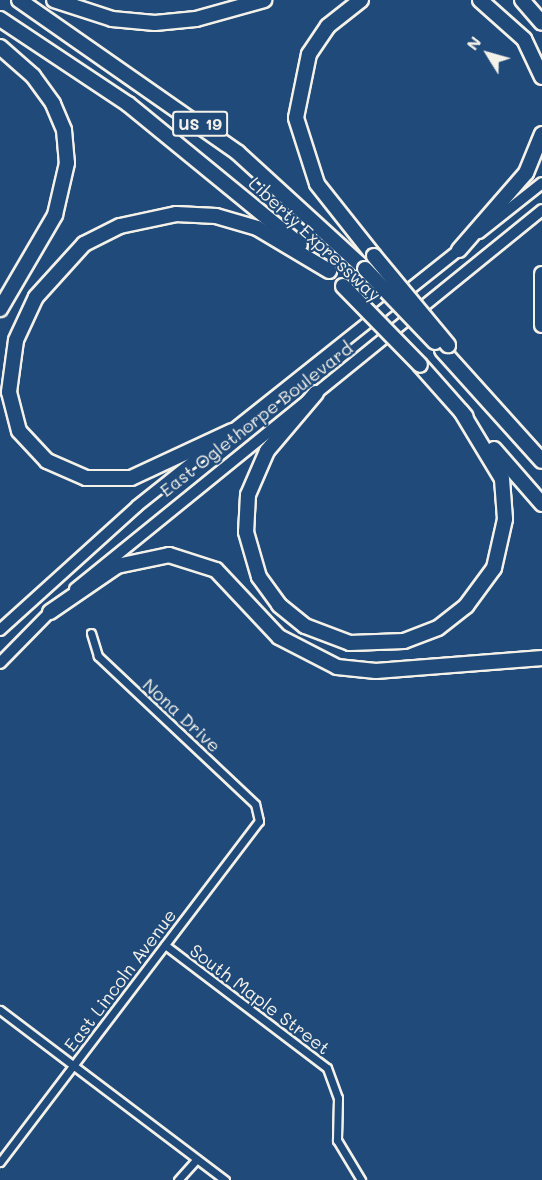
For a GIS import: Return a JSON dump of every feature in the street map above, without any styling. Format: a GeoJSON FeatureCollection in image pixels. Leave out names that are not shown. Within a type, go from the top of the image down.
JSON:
{"type":"FeatureCollection","features":[{"type":"Feature","properties":{"kind":"highway","name":"Liberty Expressway"},"geometry":{"type":"LineString","coordinates":[[19,0],[238,153],[445,347]]}},
{"type":"Feature","properties":{"kind":"highway"},"geometry":{"type":"LineString","coordinates":[[54,0],[112,20],[155,23],[196,19],[264,0]]}},
{"type":"Feature","properties":{"kind":"highway"},"geometry":{"type":"LineString","coordinates":[[361,0],[328,26],[309,54],[296,118],[301,147],[317,184],[471,380],[542,461]]}},
{"type":"Feature","properties":{"kind":"highway"},"geometry":{"type":"LineString","coordinates":[[480,0],[524,39],[542,77]]}},
{"type":"Feature","properties":{"kind":"highway"},"geometry":{"type":"LineString","coordinates":[[522,0],[542,23]]}},
{"type":"Feature","properties":{"kind":"highway","name":"Liberty Expressway"},"geometry":{"type":"LineString","coordinates":[[0,19],[128,104],[329,271],[420,364],[542,504]]}},
{"type":"Feature","properties":{"kind":"highway"},"geometry":{"type":"LineString","coordinates":[[0,47],[33,76],[53,104],[64,130],[68,163],[55,215],[0,309]]}},
{"type":"Feature","properties":{"kind":"highway"},"geometry":{"type":"LineString","coordinates":[[459,250],[526,173],[542,134]]}},
{"type":"Feature","properties":{"kind":"highway"},"geometry":{"type":"LineString","coordinates":[[232,431],[131,478],[86,478],[47,461],[19,431],[9,392],[16,340],[36,297],[84,244],[120,226],[176,214],[216,216],[257,228],[329,271]]}},
{"type":"Feature","properties":{"kind":"highway"},"geometry":{"type":"LineString","coordinates":[[542,274],[542,325]]}},
{"type":"Feature","properties":{"kind":"highway"},"geometry":{"type":"LineString","coordinates":[[316,393],[267,451],[248,495],[246,532],[259,577],[279,605],[305,626],[350,643],[404,641],[438,628],[466,606],[494,568],[505,519],[502,479],[493,456],[460,411]]}},
{"type":"Feature","properties":{"kind":"highway"},"geometry":{"type":"LineString","coordinates":[[50,612],[117,566],[169,555],[216,570],[284,641],[337,667],[376,671],[542,658]]}},
{"type":"Feature","properties":{"kind":"main road","name":"East Oglethorpe Boulevard"},"geometry":{"type":"LineString","coordinates":[[0,630],[96,540],[542,183]]}},
{"type":"Feature","properties":{"kind":"main road","name":"East Oglethorpe Boulevard"},"geometry":{"type":"LineString","coordinates":[[0,663],[50,612],[158,517],[316,393],[542,210]]}},
{"type":"Feature","properties":{"kind":"street","name":"Nona Drive"},"geometry":{"type":"LineString","coordinates":[[91,633],[98,656],[255,804],[258,814]]}},
{"type":"Feature","properties":{"kind":"street","name":"East Lincoln Avenue"},"geometry":{"type":"LineString","coordinates":[[0,1162],[253,831],[258,814]]}},
{"type":"Feature","properties":{"kind":"street","name":"South Maple Street"},"geometry":{"type":"LineString","coordinates":[[165,945],[327,1068],[338,1098],[336,1140],[361,1180]]}},
{"type":"Feature","properties":{"kind":"street"},"geometry":{"type":"LineString","coordinates":[[0,1010],[225,1180]]}},
{"type":"Feature","properties":{"kind":"street"},"geometry":{"type":"LineString","coordinates":[[178,1180],[196,1158]]}}]}
